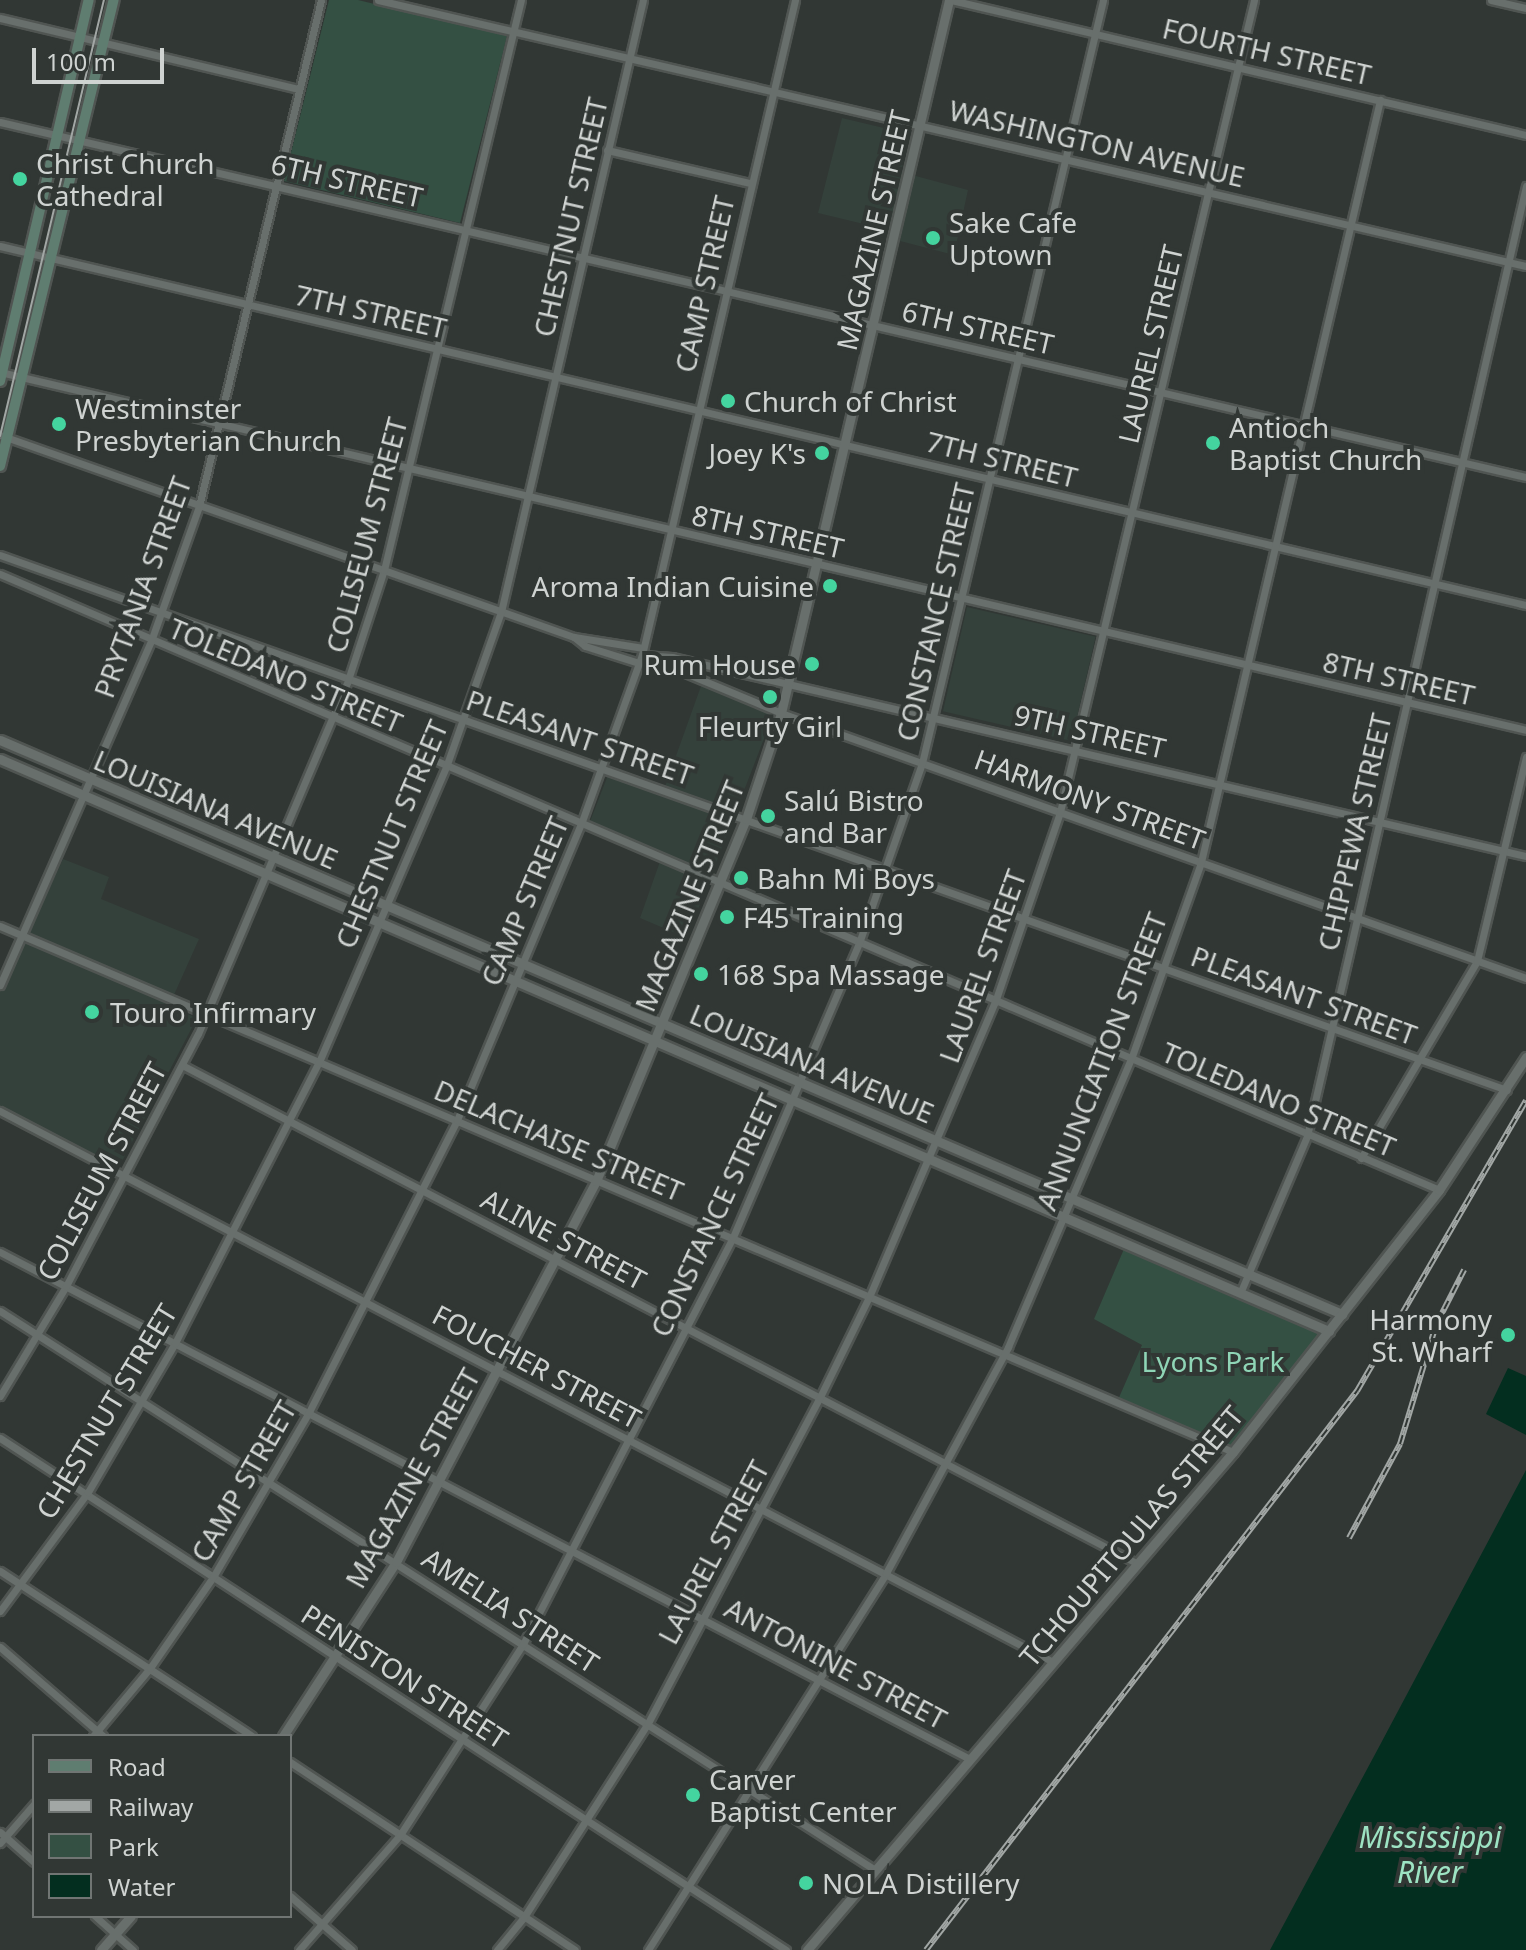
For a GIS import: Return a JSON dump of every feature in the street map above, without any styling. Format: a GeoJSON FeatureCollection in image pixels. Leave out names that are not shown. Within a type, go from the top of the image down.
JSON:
{"type":"FeatureCollection","features":[{"type":"Feature","properties":{"kind":"main road"},"geometry":{"type":"LineString","coordinates":[[1,375],[89,0]]}},
{"type":"Feature","properties":{"kind":"main road"},"geometry":{"type":"LineString","coordinates":[[0,466],[5,436],[24,378],[54,258],[114,0]]}},
{"type":"Feature","properties":{"kind":"street","name":"PRYTANIA STREET"},"geometry":{"type":"LineString","coordinates":[[0,985],[4,969],[24,936],[151,641],[199,506],[321,0]]}},
{"type":"Feature","properties":{"kind":"street","name":"WASHINGTON AVENUE"},"geometry":{"type":"LineString","coordinates":[[378,0],[1526,266]]}},
{"type":"Feature","properties":{"kind":"street","name":"COLISEUM STREET"},"geometry":{"type":"LineString","coordinates":[[0,1396],[66,1286],[207,1015],[348,680],[384,570],[521,0]]}},
{"type":"Feature","properties":{"kind":"street","name":"CHESTNUT STREET"},"geometry":{"type":"LineString","coordinates":[[0,1611],[22,1586],[88,1492],[175,1343],[319,1062],[446,767],[501,612],[643,0]]}},
{"type":"Feature","properties":{"kind":"street","name":"CAMP STREET"},"geometry":{"type":"LineString","coordinates":[[98,1734],[150,1668],[213,1577],[309,1412],[425,1190],[581,824],[641,656],[795,0]]}},
{"type":"Feature","properties":{"kind":"street","name":"FOURTH STREET"},"geometry":{"type":"LineString","coordinates":[[950,0],[1526,135]]}},
{"type":"Feature","properties":{"kind":"street","name":"MAGAZINE STREET"},"geometry":{"type":"LineString","coordinates":[[284,1734],[396,1562],[596,1181],[722,883],[781,713],[950,0]]}},
{"type":"Feature","properties":{"kind":"street","name":"CONSTANCE STREET"},"geometry":{"type":"LineString","coordinates":[[299,1950],[400,1835],[523,1644],[733,1237],[859,943],[922,763],[935,716],[1103,0]]}},
{"type":"Feature","properties":{"kind":"street","name":"LAUREL STREET"},"geometry":{"type":"LineString","coordinates":[[497,1950],[524,1917],[587,1821],[648,1723],[704,1618],[869,1297],[932,1157],[995,1002],[1060,812],[1254,0]]}},
{"type":"Feature","properties":{"kind":"street"},"geometry":{"type":"LineString","coordinates":[[1491,0],[1526,8]]}},
{"type":"Feature","properties":{"kind":"street"},"geometry":{"type":"LineString","coordinates":[[0,18],[299,89]]}},
{"type":"Feature","properties":{"kind":"street","name":"ANNUNCIATION STREET"},"geometry":{"type":"LineString","coordinates":[[648,1950],[753,1790],[886,1573],[1004,1354],[1131,1059],[1201,862],[1221,785],[1380,100]]}},
{"type":"Feature","properties":{"kind":"street","name":"6TH STREET"},"geometry":{"type":"LineString","coordinates":[[0,122],[1526,477]]}},
{"type":"Feature","properties":{"kind":"street"},"geometry":{"type":"LineString","coordinates":[[607,150],[750,183]]}},
{"type":"Feature","properties":{"kind":"street","name":"CHIPPEWA STREET"},"geometry":{"type":"LineString","coordinates":[[1241,1291],[1307,1136],[1526,186]]}},
{"type":"Feature","properties":{"kind":"street","name":"7TH STREET"},"geometry":{"type":"LineString","coordinates":[[0,246],[1526,605]]}},
{"type":"Feature","properties":{"kind":"street","name":"8TH STREET"},"geometry":{"type":"LineString","coordinates":[[1,375],[1526,730]]}},
{"type":"Feature","properties":{"kind":"street","name":"HARMONY STREET"},"geometry":{"type":"LineString","coordinates":[[5,436],[501,612],[641,656],[781,713],[1526,978]]}},
{"type":"Feature","properties":{"kind":"street","name":"PLEASANT STREET"},"geometry":{"type":"LineString","coordinates":[[0,555],[1507,1090]]}},
{"type":"Feature","properties":{"kind":"street","name":"TOLEDANO STREET"},"geometry":{"type":"LineString","coordinates":[[0,574],[1439,1190]]}},
{"type":"Feature","properties":{"kind":"street"},"geometry":{"type":"LineString","coordinates":[[574,637],[582,645],[641,656]]}},
{"type":"Feature","properties":{"kind":"street","name":"9TH STREET"},"geometry":{"type":"LineString","coordinates":[[641,656],[672,657],[935,716],[1526,856]]}},
{"type":"Feature","properties":{"kind":"street","name":"LOUISIANA AVENUE"},"geometry":{"type":"LineString","coordinates":[[0,740],[1342,1314]]}},
{"type":"Feature","properties":{"kind":"street"},"geometry":{"type":"LineString","coordinates":[[1361,1158],[1477,961],[1526,757]]}},
{"type":"Feature","properties":{"kind":"street","name":"LOUISIANA AVENUE"},"geometry":{"type":"LineString","coordinates":[[0,759],[724,1067],[1329,1331]]}},
{"type":"Feature","properties":{"kind":"street","name":"DELACHAISE STREET"},"geometry":{"type":"LineString","coordinates":[[0,926],[1233,1452]]}},
{"type":"Feature","properties":{"kind":"street"},"geometry":{"type":"LineString","coordinates":[[724,1067],[730,1052]]}},
{"type":"Feature","properties":{"kind":"street","name":"TCHOUPITOULAS STREET"},"geometry":{"type":"LineString","coordinates":[[807,1950],[1233,1452],[1439,1190],[1526,1057]]}},
{"type":"Feature","properties":{"kind":"street","name":"ALINE STREET"},"geometry":{"type":"LineString","coordinates":[[182,1065],[1138,1564]]}},
{"type":"Feature","properties":{"kind":"street","name":"FOUCHER STREET"},"geometry":{"type":"LineString","coordinates":[[0,1111],[1053,1662]]}},
{"type":"Feature","properties":{"kind":"street","name":"ANTONINE STREET"},"geometry":{"type":"LineString","coordinates":[[0,1252],[970,1759]]}},
{"type":"Feature","properties":{"kind":"street","name":"AMELIA STREET"},"geometry":{"type":"LineString","coordinates":[[0,1311],[271,1481],[875,1870]]}},
{"type":"Feature","properties":{"kind":"street","name":"PENISTON STREET"},"geometry":{"type":"LineString","coordinates":[[0,1438],[88,1492],[213,1577],[786,1950]]}},
{"type":"Feature","properties":{"kind":"street"},"geometry":{"type":"LineString","coordinates":[[0,1571],[249,1734]]}},
{"type":"Feature","properties":{"kind":"street"},"geometry":{"type":"LineString","coordinates":[[0,1647],[98,1734]]}},
{"type":"Feature","properties":{"kind":"street"},"geometry":{"type":"LineString","coordinates":[[292,1763],[575,1950]]}},
{"type":"Feature","properties":{"kind":"street"},"geometry":{"type":"LineString","coordinates":[[32,1806],[2,1837],[32,1860]]}},
{"type":"Feature","properties":{"kind":"street"},"geometry":{"type":"LineString","coordinates":[[292,1898],[352,1950]]}},
{"type":"Feature","properties":{"kind":"street"},"geometry":{"type":"LineString","coordinates":[[97,1918],[133,1950]]}},
{"type":"Feature","properties":{"kind":"street"},"geometry":{"type":"LineString","coordinates":[[101,1950],[129,1918]]}},
{"type":"Feature","properties":{"kind":"shaded area"},"geometry":{"type":"Polygon","coordinates":[[[842,118],[909,134],[901,172],[968,190],[954,255],[900,241],[901,233],[818,213],[842,118]]]}},
{"type":"Feature","properties":{"kind":"shaded area"},"geometry":{"type":"Polygon","coordinates":[[[967,607],[1096,637],[1072,741],[943,711],[967,607]]]}},
{"type":"Feature","properties":{"kind":"shaded area"},"geometry":{"type":"Polygon","coordinates":[[[701,686],[774,713],[687,938],[640,918],[663,853],[589,824],[608,775],[662,795],[701,686]]]}},
{"type":"Feature","properties":{"kind":"shaded area","name":"Touro Infirmary"},"geometry":{"type":"Polygon","coordinates":[[[63,859],[109,877],[101,899],[199,939],[169,1006],[197,1018],[118,1169],[0,1106],[0,976],[7,979],[63,859]]]}},
{"type":"Feature","properties":{"kind":"green space"},"geometry":{"type":"Polygon","coordinates":[[[329,0],[358,0],[507,36],[460,223],[284,181],[329,0]]]}},
{"type":"Feature","properties":{"kind":"green space","name":"Lyons Park"},"geometry":{"type":"Polygon","coordinates":[[[1127,1242],[1329,1331],[1233,1452],[1117,1402],[1142,1345],[1094,1319],[1127,1242]]]}},
{"type":"Feature","properties":{"kind":"water"},"geometry":{"type":"Polygon","coordinates":[[[1508,1368],[1526,1376],[1526,1435],[1486,1414],[1508,1368]]]}},
{"type":"Feature","properties":{"kind":"water","name":"Mississippi River"},"geometry":{"type":"Polygon","coordinates":[[[1526,1470],[1526,1950],[1270,1950],[1380,1745],[1526,1470]]]}},
{"type":"Feature","properties":{"kind":"tram line"},"geometry":{"type":"LineString","coordinates":[[0,436],[104,0]]}},
{"type":"Feature","properties":{"kind":"railway"},"geometry":{"type":"LineString","coordinates":[[926,1950],[1357,1391],[1526,1101]]}},
{"type":"Feature","properties":{"kind":"railway"},"geometry":{"type":"LineString","coordinates":[[1349,1538],[1400,1444],[1436,1325],[1464,1270]]}},
{"type":"Feature","properties":{"kind":"place","name":"Christ Church Cathedral"},"geometry":{"type":"Point","coordinates":[20,179]}},
{"type":"Feature","properties":{"kind":"place","name":"Sake Cafe Uptown"},"geometry":{"type":"Point","coordinates":[933,238]}},
{"type":"Feature","properties":{"kind":"place","name":"Church of Christ"},"geometry":{"type":"Point","coordinates":[728,401]}},
{"type":"Feature","properties":{"kind":"place","name":"Westminster Presbyterian Church"},"geometry":{"type":"Point","coordinates":[59,424]}},
{"type":"Feature","properties":{"kind":"place","name":"Antioch Baptist Church"},"geometry":{"type":"Point","coordinates":[1213,443]}},
{"type":"Feature","properties":{"kind":"place","name":"Joey K's"},"geometry":{"type":"Point","coordinates":[822,453]}},
{"type":"Feature","properties":{"kind":"place","name":"Aroma Indian Cuisine"},"geometry":{"type":"Point","coordinates":[830,586]}},
{"type":"Feature","properties":{"kind":"place","name":"Rum House"},"geometry":{"type":"Point","coordinates":[812,664]}},
{"type":"Feature","properties":{"kind":"place","name":"Fleurty Girl"},"geometry":{"type":"Point","coordinates":[770,697]}},
{"type":"Feature","properties":{"kind":"place","name":"Salú Bistro and Bar"},"geometry":{"type":"Point","coordinates":[768,816]}},
{"type":"Feature","properties":{"kind":"place","name":"Bahn Mi Boys"},"geometry":{"type":"Point","coordinates":[741,878]}},
{"type":"Feature","properties":{"kind":"place","name":"F45 Training"},"geometry":{"type":"Point","coordinates":[727,917]}},
{"type":"Feature","properties":{"kind":"place","name":"168 Spa Massage"},"geometry":{"type":"Point","coordinates":[701,974]}},
{"type":"Feature","properties":{"kind":"place","name":"Touro Infirmary"},"geometry":{"type":"Point","coordinates":[92,1012]}},
{"type":"Feature","properties":{"kind":"place","name":"Harmony St. Wharf"},"geometry":{"type":"Point","coordinates":[1508,1335]}},
{"type":"Feature","properties":{"kind":"place","name":"Carver Baptist Center"},"geometry":{"type":"Point","coordinates":[693,1795]}},
{"type":"Feature","properties":{"kind":"place","name":"NOLA Distillery"},"geometry":{"type":"Point","coordinates":[806,1883]}}]}
